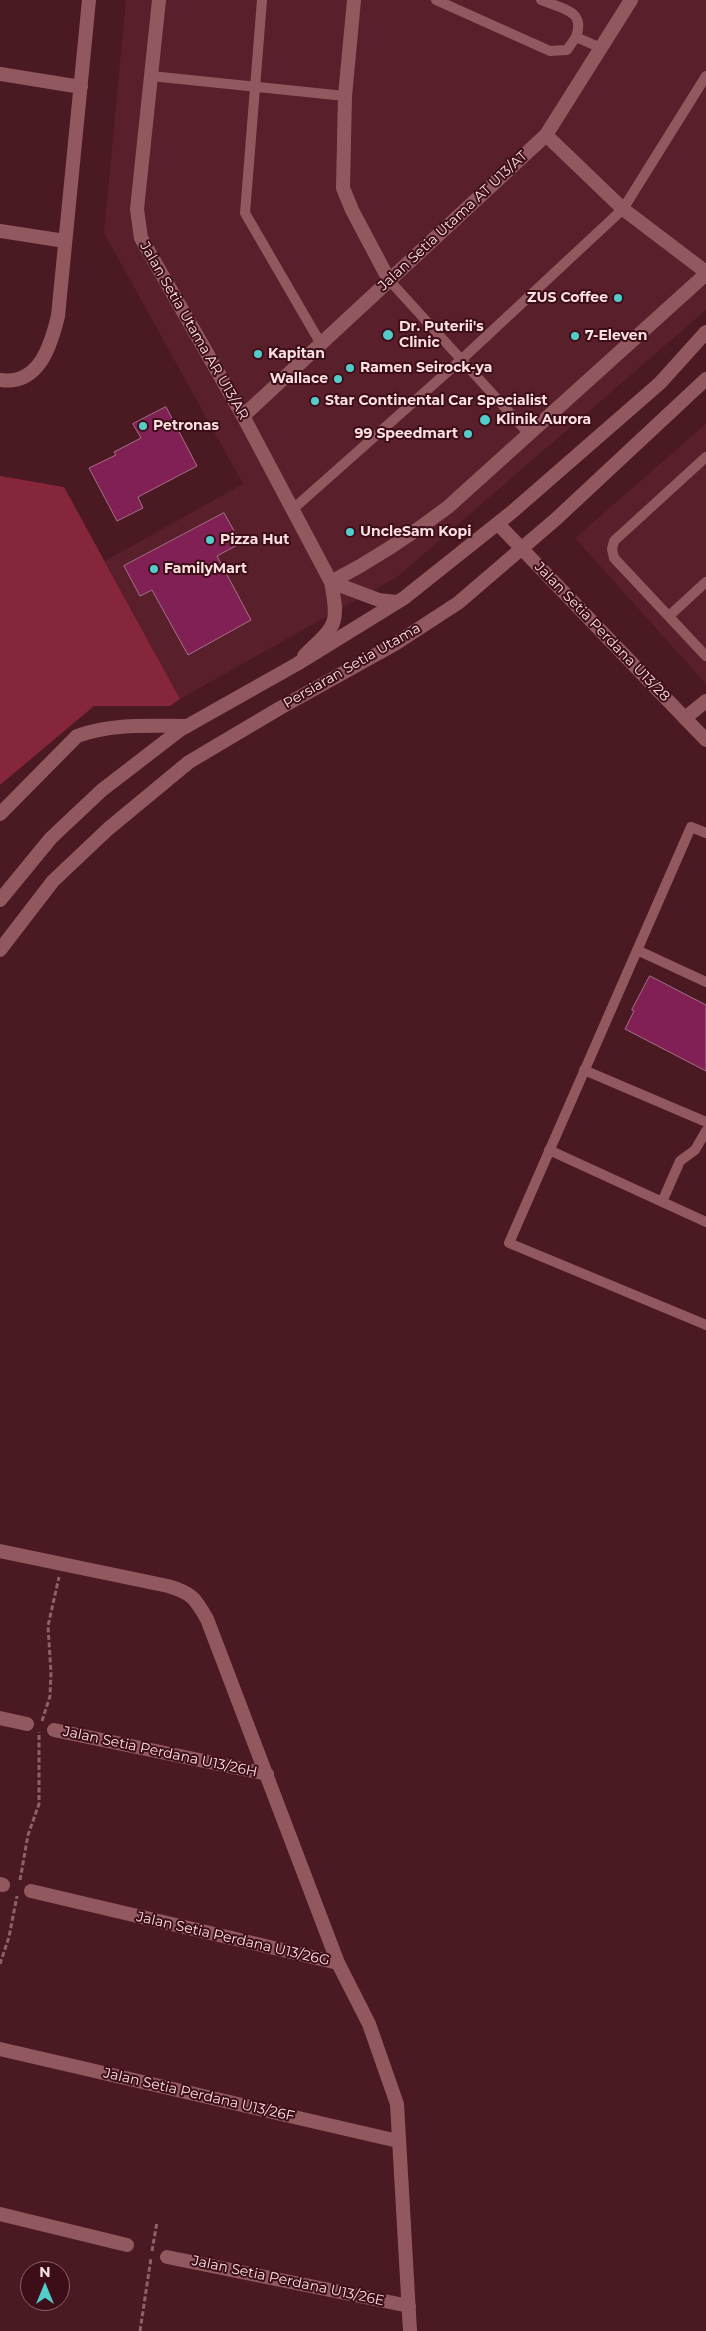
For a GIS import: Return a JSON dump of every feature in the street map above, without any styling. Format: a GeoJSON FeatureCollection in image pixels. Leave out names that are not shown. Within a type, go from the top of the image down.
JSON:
{"type":"FeatureCollection","features":[{"type":"Feature","properties":{"kind":"street"},"geometry":{"type":"LineString","coordinates":[[4,380],[26,376],[41,363],[52,343],[58,316],[89,0]]}},
{"type":"Feature","properties":{"kind":"street","name":"Jalan Setia Utama AR U13/AR"},"geometry":{"type":"LineString","coordinates":[[159,0],[137,209],[141,238],[243,416],[331,582]]}},
{"type":"Feature","properties":{"kind":"street"},"geometry":{"type":"LineString","coordinates":[[354,0],[345,96],[343,188],[352,210],[390,280]]}},
{"type":"Feature","properties":{"kind":"street","name":"Jalan Setia Utama AT U13/AT"},"geometry":{"type":"LineString","coordinates":[[243,416],[546,135],[631,0]]}},
{"type":"Feature","properties":{"kind":"street"},"geometry":{"type":"LineString","coordinates":[[0,74],[81,87]]}},
{"type":"Feature","properties":{"kind":"street"},"geometry":{"type":"LineString","coordinates":[[331,582],[373,560],[411,536],[448,507],[706,273],[624,209],[546,135]]}},
{"type":"Feature","properties":{"kind":"street"},"geometry":{"type":"LineString","coordinates":[[0,231],[65,241]]}},
{"type":"Feature","properties":{"kind":"street"},"geometry":{"type":"LineString","coordinates":[[0,900],[51,838],[95,797],[187,726],[297,664],[396,602],[498,524],[660,384],[706,332]]}},
{"type":"Feature","properties":{"kind":"street","name":"Persiaran Setia Utama"},"geometry":{"type":"LineString","coordinates":[[0,950],[53,881],[108,829],[190,762],[280,708],[395,644],[458,603],[522,548],[706,379]]}},
{"type":"Feature","properties":{"kind":"street","name":"Jalan Setia Perdana U13/28"},"geometry":{"type":"LineString","coordinates":[[498,524],[706,740]]}},
{"type":"Feature","properties":{"kind":"street"},"geometry":{"type":"LineString","coordinates":[[331,582],[379,600],[396,602]]}},
{"type":"Feature","properties":{"kind":"street"},"geometry":{"type":"LineString","coordinates":[[297,664],[333,628],[336,609],[331,582]]}},
{"type":"Feature","properties":{"kind":"street"},"geometry":{"type":"LineString","coordinates":[[684,718],[706,701]]}},
{"type":"Feature","properties":{"kind":"street"},"geometry":{"type":"LineString","coordinates":[[0,814],[76,736],[92,730],[116,726],[187,726]]}},
{"type":"Feature","properties":{"kind":"street"},"geometry":{"type":"LineString","coordinates":[[0,1551],[168,1586],[185,1591],[196,1599],[207,1619],[338,1963]]}},
{"type":"Feature","properties":{"kind":"street"},"geometry":{"type":"LineString","coordinates":[[0,1718],[26,1724]]}},
{"type":"Feature","properties":{"kind":"street","name":"Jalan Setia Perdana U13/26H"},"geometry":{"type":"LineString","coordinates":[[54,1730],[267,1774]]}},
{"type":"Feature","properties":{"kind":"street","name":"Jalan Setia Perdana U13/26G"},"geometry":{"type":"LineString","coordinates":[[23,1888],[338,1963],[368,2024],[397,2104],[410,2331]]}},
{"type":"Feature","properties":{"kind":"street","name":"Jalan Setia Perdana U13/26F"},"geometry":{"type":"LineString","coordinates":[[0,2049],[398,2141]]}},
{"type":"Feature","properties":{"kind":"street"},"geometry":{"type":"LineString","coordinates":[[0,2214],[127,2245]]}},
{"type":"Feature","properties":{"kind":"street","name":"Jalan Setia Perdana U13/26E"},"geometry":{"type":"LineString","coordinates":[[167,2257],[409,2306]]}},
{"type":"Feature","properties":{"kind":"lane"},"geometry":{"type":"LineString","coordinates":[[262,0],[245,212],[321,344]]}},
{"type":"Feature","properties":{"kind":"lane"},"geometry":{"type":"LineString","coordinates":[[436,0],[550,51],[567,50],[580,27],[579,19],[574,14],[544,1]]}},
{"type":"Feature","properties":{"kind":"lane"},"geometry":{"type":"LineString","coordinates":[[576,37],[601,48]]}},
{"type":"Feature","properties":{"kind":"lane"},"geometry":{"type":"LineString","coordinates":[[151,76],[345,96]]}},
{"type":"Feature","properties":{"kind":"lane"},"geometry":{"type":"LineString","coordinates":[[292,508],[462,359],[624,209],[706,76]]}},
{"type":"Feature","properties":{"kind":"lane"},"geometry":{"type":"LineString","coordinates":[[390,280],[528,433]]}},
{"type":"Feature","properties":{"kind":"lane"},"geometry":{"type":"LineString","coordinates":[[706,457],[614,542],[612,549],[614,558],[706,656]]}},
{"type":"Feature","properties":{"kind":"lane"},"geometry":{"type":"LineString","coordinates":[[668,616],[706,582]]}},
{"type":"Feature","properties":{"kind":"lane"},"geometry":{"type":"LineString","coordinates":[[706,833],[691,827],[508,1242],[706,1325]]}},
{"type":"Feature","properties":{"kind":"lane"},"geometry":{"type":"LineString","coordinates":[[637,950],[706,982]]}},
{"type":"Feature","properties":{"kind":"lane"},"geometry":{"type":"LineString","coordinates":[[584,1070],[706,1122]]}},
{"type":"Feature","properties":{"kind":"lane"},"geometry":{"type":"LineString","coordinates":[[662,1202],[680,1161],[695,1150],[706,1131]]}},
{"type":"Feature","properties":{"kind":"lane"},"geometry":{"type":"LineString","coordinates":[[549,1150],[706,1222]]}},
{"type":"Feature","properties":{"kind":"path"},"geometry":{"type":"LineString","coordinates":[[0,1964],[23,1888],[28,1835],[39,1804],[39,1735],[50,1696],[51,1673],[48,1626],[62,1565]]}},
{"type":"Feature","properties":{"kind":"path"},"geometry":{"type":"LineString","coordinates":[[140,2331],[157,2222]]}},
{"type":"Feature","properties":{"kind":"shaded area"},"geometry":{"type":"Polygon","coordinates":[[[126,0],[706,0],[706,310],[397,577],[180,699],[105,561],[243,484],[104,233],[126,0]]]}},
{"type":"Feature","properties":{"kind":"shaded area"},"geometry":{"type":"Polygon","coordinates":[[[706,424],[706,684],[575,538],[706,424]]]}},
{"type":"Feature","properties":{"kind":"shaded area"},"geometry":{"type":"Polygon","coordinates":[[[0,476],[64,487],[180,699],[170,706],[94,706],[0,785],[0,476]]]}},
{"type":"Feature","properties":{"kind":"building"},"geometry":{"type":"Polygon","coordinates":[[[166,407],[197,466],[138,497],[143,508],[117,521],[89,468],[116,455],[114,452],[141,438],[133,424],[166,407]]]}},
{"type":"Feature","properties":{"kind":"building"},"geometry":{"type":"Polygon","coordinates":[[[224,513],[241,543],[217,556],[251,620],[188,655],[152,590],[140,596],[124,566],[224,513]]]}},
{"type":"Feature","properties":{"kind":"building"},"geometry":{"type":"Polygon","coordinates":[[[650,976],[706,1005],[706,1071],[625,1029],[634,1011],[632,1010],[650,976]]]}},
{"type":"Feature","properties":{"kind":"place","name":"ZUS Coffee"},"geometry":{"type":"Point","coordinates":[618,298]}},
{"type":"Feature","properties":{"kind":"place","name":"Dr. Puterii's Clinic"},"geometry":{"type":"Point","coordinates":[388,335]}},
{"type":"Feature","properties":{"kind":"place","name":"7-Eleven"},"geometry":{"type":"Point","coordinates":[575,336]}},
{"type":"Feature","properties":{"kind":"place","name":"Kapitan"},"geometry":{"type":"Point","coordinates":[258,354]}},
{"type":"Feature","properties":{"kind":"place","name":"Ramen Seirock-ya"},"geometry":{"type":"Point","coordinates":[350,368]}},
{"type":"Feature","properties":{"kind":"place","name":"Wallace"},"geometry":{"type":"Point","coordinates":[338,379]}},
{"type":"Feature","properties":{"kind":"place","name":"Star Continental Car Specialist"},"geometry":{"type":"Point","coordinates":[315,401]}},
{"type":"Feature","properties":{"kind":"place","name":"Klinik Aurora"},"geometry":{"type":"Point","coordinates":[485,420]}},
{"type":"Feature","properties":{"kind":"place","name":"Petronas"},"geometry":{"type":"Point","coordinates":[143,426]}},
{"type":"Feature","properties":{"kind":"place","name":"99 Speedmart"},"geometry":{"type":"Point","coordinates":[468,434]}},
{"type":"Feature","properties":{"kind":"place","name":"UncleSam Kopi"},"geometry":{"type":"Point","coordinates":[350,532]}},
{"type":"Feature","properties":{"kind":"place","name":"Pizza Hut"},"geometry":{"type":"Point","coordinates":[210,540]}},
{"type":"Feature","properties":{"kind":"place","name":"FamilyMart"},"geometry":{"type":"Point","coordinates":[154,569]}}]}
